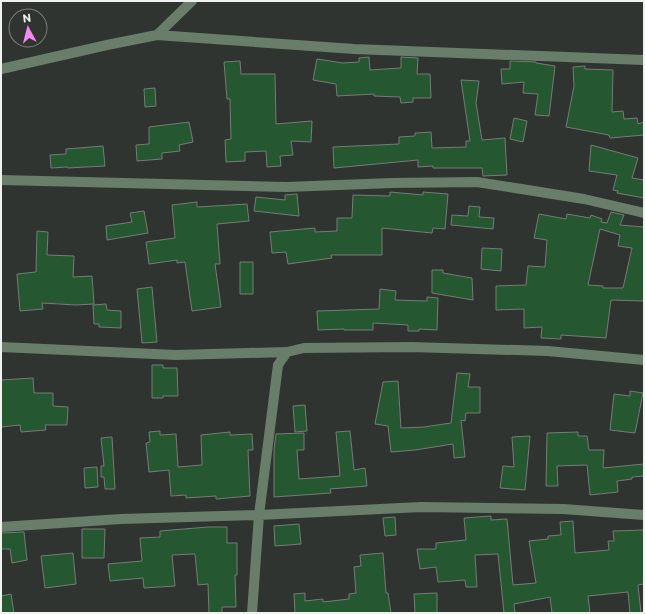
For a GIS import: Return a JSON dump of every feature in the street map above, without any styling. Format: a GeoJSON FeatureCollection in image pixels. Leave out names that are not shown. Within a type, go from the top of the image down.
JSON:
{"type":"FeatureCollection","features":[{"type":"Feature","properties":{"kind":"street"},"geometry":{"type":"LineString","coordinates":[[157,35],[192,1]]}},
{"type":"Feature","properties":{"kind":"street"},"geometry":{"type":"LineString","coordinates":[[1,69],[157,35],[354,49],[644,60]]}},
{"type":"Feature","properties":{"kind":"street"},"geometry":{"type":"LineString","coordinates":[[1,180],[286,186],[477,182],[584,199],[644,213]]}},
{"type":"Feature","properties":{"kind":"street"},"geometry":{"type":"LineString","coordinates":[[1,347],[31,347],[176,356],[287,352],[304,348],[411,347],[548,351],[644,360]]}},
{"type":"Feature","properties":{"kind":"street"},"geometry":{"type":"LineString","coordinates":[[252,613],[259,514],[278,365],[287,352]]}},
{"type":"Feature","properties":{"kind":"street"},"geometry":{"type":"LineString","coordinates":[[1,527],[121,519],[421,507],[563,508],[644,515]]}},
{"type":"Feature","properties":{"kind":"building"},"geometry":{"type":"Polygon","coordinates":[[[369,57],[370,70],[401,68],[401,57],[418,58],[417,74],[430,74],[431,98],[413,98],[413,102],[401,103],[400,97],[374,96],[374,94],[337,96],[336,84],[313,80],[317,59],[343,63],[359,62],[359,58],[369,57]]]}},
{"type":"Feature","properties":{"kind":"building"},"geometry":{"type":"Polygon","coordinates":[[[240,61],[241,74],[275,74],[276,124],[312,121],[311,142],[291,141],[293,155],[280,156],[281,166],[267,167],[266,151],[245,152],[245,161],[226,162],[225,140],[231,139],[230,99],[227,99],[224,62],[240,61]]]}},
{"type":"Feature","properties":{"kind":"building"},"geometry":{"type":"Polygon","coordinates":[[[510,61],[536,62],[555,66],[549,116],[535,115],[538,94],[523,93],[524,82],[502,84],[501,69],[510,69],[510,61]]]}},
{"type":"Feature","properties":{"kind":"building"},"geometry":{"type":"Polygon","coordinates":[[[585,66],[585,69],[613,70],[612,112],[623,111],[624,119],[637,118],[638,124],[644,122],[644,135],[610,138],[609,135],[566,127],[574,86],[573,67],[585,66]]]}},
{"type":"Feature","properties":{"kind":"building"},"geometry":{"type":"Polygon","coordinates":[[[461,80],[479,81],[476,103],[482,140],[505,138],[507,175],[483,176],[482,168],[433,168],[433,166],[418,167],[418,160],[334,168],[333,147],[399,144],[399,137],[415,136],[415,133],[431,132],[432,148],[466,147],[466,141],[470,141],[461,80]]]}},
{"type":"Feature","properties":{"kind":"building"},"geometry":{"type":"Polygon","coordinates":[[[155,88],[156,106],[145,107],[144,89],[155,88]]]}},
{"type":"Feature","properties":{"kind":"building"},"geometry":{"type":"Polygon","coordinates":[[[514,118],[527,121],[523,142],[510,139],[514,118]]]}},
{"type":"Feature","properties":{"kind":"building"},"geometry":{"type":"Polygon","coordinates":[[[189,122],[193,142],[179,145],[180,151],[162,153],[162,159],[137,161],[136,145],[149,144],[149,127],[189,122]]]}},
{"type":"Feature","properties":{"kind":"building"},"geometry":{"type":"Polygon","coordinates":[[[591,145],[638,158],[632,178],[644,180],[644,198],[617,193],[618,191],[613,190],[617,175],[589,171],[591,145]]]}},
{"type":"Feature","properties":{"kind":"building"},"geometry":{"type":"Polygon","coordinates":[[[103,146],[105,166],[51,168],[50,155],[66,154],[66,149],[103,146]]]}},
{"type":"Feature","properties":{"kind":"building"},"geometry":{"type":"Polygon","coordinates":[[[390,192],[423,195],[423,192],[448,194],[445,229],[433,228],[432,233],[382,228],[382,255],[331,255],[332,258],[288,264],[286,252],[272,253],[270,232],[315,228],[315,232],[337,231],[337,218],[352,218],[353,195],[390,196],[390,192]]]}},
{"type":"Feature","properties":{"kind":"building"},"geometry":{"type":"Polygon","coordinates":[[[297,194],[299,216],[254,211],[256,197],[285,200],[285,195],[297,194]]]}},
{"type":"Feature","properties":{"kind":"building"},"geometry":{"type":"Polygon","coordinates":[[[197,202],[197,207],[247,204],[249,221],[217,224],[220,264],[215,264],[221,307],[192,311],[185,262],[177,263],[177,260],[149,264],[146,242],[175,238],[172,205],[197,202]]]}},
{"type":"Feature","properties":{"kind":"building"},"geometry":{"type":"Polygon","coordinates":[[[469,206],[480,207],[479,217],[494,218],[493,229],[451,225],[452,215],[468,216],[469,206]]]}},
{"type":"Feature","properties":{"kind":"building"},"geometry":{"type":"Polygon","coordinates":[[[144,211],[148,233],[107,240],[106,226],[132,222],[130,213],[144,211]]]}},
{"type":"Feature","properties":{"kind":"building"},"geometry":{"type":"Polygon","coordinates":[[[611,212],[624,215],[620,225],[644,227],[644,301],[611,300],[606,338],[561,335],[561,339],[541,338],[542,327],[524,328],[524,309],[496,310],[496,286],[526,285],[528,266],[545,267],[547,240],[534,238],[539,214],[566,219],[567,214],[590,218],[591,215],[602,219],[601,222],[607,223],[611,212]],[[600,229],[588,285],[603,286],[603,288],[623,288],[632,248],[618,246],[620,235],[600,229]]]}},
{"type":"Feature","properties":{"kind":"building"},"geometry":{"type":"Polygon","coordinates":[[[37,231],[48,232],[47,255],[74,256],[73,277],[92,276],[94,304],[76,305],[42,303],[43,309],[20,311],[17,274],[36,272],[37,231]]]}},
{"type":"Feature","properties":{"kind":"building"},"geometry":{"type":"Polygon","coordinates":[[[482,248],[502,249],[501,271],[481,269],[482,248]]]}},
{"type":"Feature","properties":{"kind":"building"},"geometry":{"type":"Polygon","coordinates":[[[240,262],[253,262],[253,294],[240,294],[240,262]]]}},
{"type":"Feature","properties":{"kind":"building"},"geometry":{"type":"Polygon","coordinates":[[[432,270],[443,270],[443,273],[472,278],[473,300],[432,293],[432,270]]]}},
{"type":"Feature","properties":{"kind":"building"},"geometry":{"type":"Polygon","coordinates":[[[152,287],[157,342],[142,343],[137,289],[152,287]]]}},
{"type":"Feature","properties":{"kind":"building"},"geometry":{"type":"Polygon","coordinates":[[[380,289],[396,291],[395,300],[427,301],[427,297],[438,298],[437,330],[419,329],[419,331],[408,331],[408,325],[373,323],[373,330],[318,330],[317,311],[379,309],[380,289]]]}},
{"type":"Feature","properties":{"kind":"building"},"geometry":{"type":"Polygon","coordinates":[[[106,304],[107,310],[121,311],[121,328],[99,327],[99,324],[94,324],[93,305],[106,304]]]}},
{"type":"Feature","properties":{"kind":"building"},"geometry":{"type":"Polygon","coordinates":[[[152,365],[163,365],[163,368],[177,368],[178,396],[152,398],[152,365]]]}},
{"type":"Feature","properties":{"kind":"building"},"geometry":{"type":"Polygon","coordinates":[[[457,373],[470,374],[468,387],[480,387],[480,413],[466,413],[465,421],[461,420],[465,457],[454,458],[453,444],[391,452],[388,426],[375,424],[383,382],[398,381],[401,428],[424,427],[451,423],[457,373]]]}},
{"type":"Feature","properties":{"kind":"building"},"geometry":{"type":"Polygon","coordinates":[[[33,378],[34,393],[53,393],[53,406],[68,407],[67,425],[45,425],[46,430],[21,432],[20,425],[1,427],[1,380],[33,378]]]}},
{"type":"Feature","properties":{"kind":"building"},"geometry":{"type":"Polygon","coordinates":[[[630,391],[643,393],[635,433],[610,430],[614,394],[630,396],[630,391]]]}},
{"type":"Feature","properties":{"kind":"building"},"geometry":{"type":"Polygon","coordinates":[[[305,405],[307,431],[295,432],[293,406],[305,405]]]}},
{"type":"Feature","properties":{"kind":"building"},"geometry":{"type":"Polygon","coordinates":[[[160,431],[160,435],[176,434],[178,467],[202,465],[201,435],[230,432],[230,435],[252,434],[253,450],[248,450],[250,496],[216,499],[216,496],[186,498],[186,495],[171,496],[169,470],[149,472],[146,443],[150,442],[149,432],[160,431]]]}},
{"type":"Feature","properties":{"kind":"building"},"geometry":{"type":"Polygon","coordinates":[[[350,431],[354,470],[365,468],[367,486],[330,489],[331,493],[274,497],[274,450],[276,434],[304,433],[304,450],[297,450],[299,479],[340,476],[336,432],[350,431]]]}},
{"type":"Feature","properties":{"kind":"building"},"geometry":{"type":"Polygon","coordinates":[[[578,432],[578,436],[587,436],[589,450],[604,450],[603,468],[644,464],[644,476],[632,477],[632,479],[617,481],[618,492],[590,495],[587,465],[557,466],[558,486],[546,486],[547,433],[578,432]]]}},
{"type":"Feature","properties":{"kind":"building"},"geometry":{"type":"Polygon","coordinates":[[[530,436],[525,490],[500,488],[503,466],[514,467],[512,437],[530,436]]]}},
{"type":"Feature","properties":{"kind":"building"},"geometry":{"type":"Polygon","coordinates":[[[112,437],[115,489],[105,489],[104,477],[101,477],[101,466],[104,466],[101,438],[112,437]]]}},
{"type":"Feature","properties":{"kind":"building"},"geometry":{"type":"Polygon","coordinates":[[[97,467],[98,487],[85,488],[84,468],[97,467]]]}},
{"type":"Feature","properties":{"kind":"building"},"geometry":{"type":"Polygon","coordinates":[[[491,516],[491,520],[507,519],[513,585],[536,583],[529,541],[548,539],[548,536],[561,535],[560,522],[573,521],[575,553],[609,550],[608,541],[614,541],[613,531],[644,530],[644,584],[638,585],[641,613],[630,613],[628,592],[588,596],[590,613],[552,613],[550,597],[514,604],[515,613],[504,613],[498,554],[475,555],[477,587],[466,587],[465,580],[438,582],[436,567],[420,569],[417,549],[436,549],[436,543],[466,540],[464,518],[491,516]]]}},
{"type":"Feature","properties":{"kind":"building"},"geometry":{"type":"Polygon","coordinates":[[[395,517],[396,535],[385,536],[383,518],[395,517]]]}},
{"type":"Feature","properties":{"kind":"building"},"geometry":{"type":"Polygon","coordinates":[[[299,524],[301,544],[275,546],[274,526],[299,524]]]}},
{"type":"Feature","properties":{"kind":"building"},"geometry":{"type":"Polygon","coordinates":[[[227,527],[227,543],[237,543],[237,575],[235,575],[236,607],[222,607],[222,613],[209,613],[208,584],[198,585],[195,554],[172,555],[175,586],[144,588],[143,578],[110,581],[108,564],[142,561],[140,538],[160,537],[160,531],[227,527]]]}},
{"type":"Feature","properties":{"kind":"building"},"geometry":{"type":"Polygon","coordinates":[[[82,529],[105,529],[104,558],[82,558],[82,529]]]}},
{"type":"Feature","properties":{"kind":"building"},"geometry":{"type":"Polygon","coordinates":[[[24,532],[27,560],[12,563],[10,549],[1,549],[1,533],[24,532]]]}},
{"type":"Feature","properties":{"kind":"building"},"geometry":{"type":"Polygon","coordinates":[[[73,553],[76,584],[45,588],[41,556],[73,553]]]}},
{"type":"Feature","properties":{"kind":"building"},"geometry":{"type":"Polygon","coordinates":[[[383,553],[386,593],[388,593],[391,613],[295,613],[294,594],[305,593],[305,601],[323,599],[323,602],[349,599],[349,594],[356,593],[354,567],[361,566],[360,555],[383,553]]]}},
{"type":"Feature","properties":{"kind":"building"},"geometry":{"type":"Polygon","coordinates":[[[437,593],[437,613],[415,613],[414,594],[437,593]]]}},
{"type":"Feature","properties":{"kind":"building"},"geometry":{"type":"Polygon","coordinates":[[[11,594],[14,613],[1,613],[1,596],[11,594]]]}}]}
